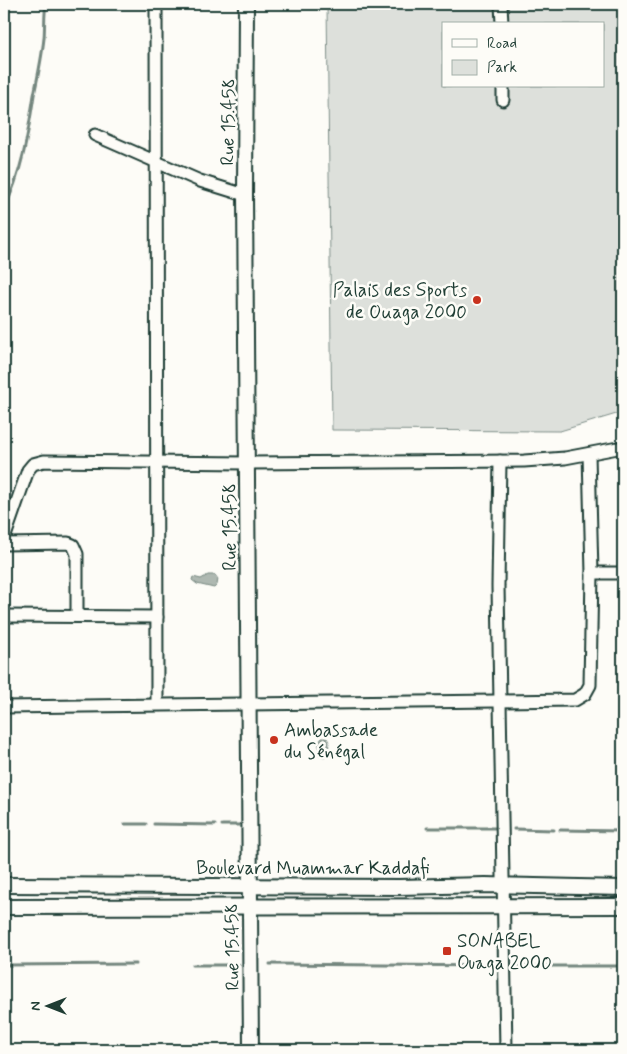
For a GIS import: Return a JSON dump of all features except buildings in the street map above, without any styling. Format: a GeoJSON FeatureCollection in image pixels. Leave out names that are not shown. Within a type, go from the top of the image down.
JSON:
{"type":"FeatureCollection","features":[{"type":"Feature","properties":{"kind":"main road","name":"Rue 15.458"},"geometry":{"type":"LineString","coordinates":[[246,4],[245,195],[251,1050]]}},
{"type":"Feature","properties":{"kind":"main road","name":"Boulevard Muammar Kaddafi"},"geometry":{"type":"LineString","coordinates":[[4,885],[623,888]]}},
{"type":"Feature","properties":{"kind":"main road","name":"Boulevard Muammar Kaddafi"},"geometry":{"type":"LineString","coordinates":[[4,907],[623,906]]}},
{"type":"Feature","properties":{"kind":"street"},"geometry":{"type":"LineString","coordinates":[[156,4],[157,704]]}},
{"type":"Feature","properties":{"kind":"street"},"geometry":{"type":"LineString","coordinates":[[501,4],[502,22]]}},
{"type":"Feature","properties":{"kind":"street"},"geometry":{"type":"LineString","coordinates":[[502,88],[503,100]]}},
{"type":"Feature","properties":{"kind":"street"},"geometry":{"type":"LineString","coordinates":[[95,135],[200,181],[245,195]]}},
{"type":"Feature","properties":{"kind":"street"},"geometry":{"type":"LineString","coordinates":[[4,539],[28,470],[33,464],[44,461],[247,463],[500,461],[565,458],[623,448]]}},
{"type":"Feature","properties":{"kind":"street"},"geometry":{"type":"LineString","coordinates":[[4,707],[575,700],[585,694],[590,685],[592,573],[589,454]]}},
{"type":"Feature","properties":{"kind":"street"},"geometry":{"type":"LineString","coordinates":[[500,461],[498,586],[506,1050]]}},
{"type":"Feature","properties":{"kind":"street"},"geometry":{"type":"LineString","coordinates":[[4,544],[68,543],[73,545],[76,554],[77,616]]}},
{"type":"Feature","properties":{"kind":"street"},"geometry":{"type":"LineString","coordinates":[[592,573],[623,573]]}},
{"type":"Feature","properties":{"kind":"street"},"geometry":{"type":"LineString","coordinates":[[4,612],[4,618],[77,616],[157,617]]}},
{"type":"Feature","properties":{"kind":"green space","name":"Palais des Sports de Ouaga 2000"},"geometry":{"type":"Polygon","coordinates":[[[327,4],[623,4],[623,412],[560,431],[332,430],[327,4]]]}},
{"type":"Feature","properties":{"kind":"shaded area"},"geometry":{"type":"Polygon","coordinates":[[[208,575],[215,575],[218,579],[217,585],[214,588],[197,584],[192,580],[193,577],[201,579],[208,575]]]}},
{"type":"Feature","properties":{"kind":"shaded area"},"geometry":{"type":"Polygon","coordinates":[[[322,738],[327,738],[329,742],[328,754],[324,757],[318,754],[320,749],[318,743],[322,738]]]}},
{"type":"Feature","properties":{"kind":"waterway"},"geometry":{"type":"LineString","coordinates":[[4,209],[20,167],[27,139],[44,38],[46,4]]}},
{"type":"Feature","properties":{"kind":"waterway"},"geometry":{"type":"LineString","coordinates":[[125,824],[146,824]]}},
{"type":"Feature","properties":{"kind":"waterway"},"geometry":{"type":"LineString","coordinates":[[154,824],[215,825]]}},
{"type":"Feature","properties":{"kind":"waterway"},"geometry":{"type":"LineString","coordinates":[[222,825],[241,825]]}},
{"type":"Feature","properties":{"kind":"waterway"},"geometry":{"type":"LineString","coordinates":[[427,828],[495,828]]}},
{"type":"Feature","properties":{"kind":"waterway"},"geometry":{"type":"LineString","coordinates":[[514,829],[554,830]]}},
{"type":"Feature","properties":{"kind":"waterway"},"geometry":{"type":"LineString","coordinates":[[560,830],[623,831]]}},
{"type":"Feature","properties":{"kind":"waterway"},"geometry":{"type":"LineString","coordinates":[[8,965],[136,964]]}},
{"type":"Feature","properties":{"kind":"waterway"},"geometry":{"type":"LineString","coordinates":[[270,964],[495,966]]}},
{"type":"Feature","properties":{"kind":"waterway"},"geometry":{"type":"LineString","coordinates":[[193,965],[239,965]]}},
{"type":"Feature","properties":{"kind":"waterway"},"geometry":{"type":"LineString","coordinates":[[516,966],[623,966]]}},
{"type":"Feature","properties":{"kind":"place","name":"Palais des Sports de Ouaga 2000"},"geometry":{"type":"Point","coordinates":[477,300]}},
{"type":"Feature","properties":{"kind":"place","name":"Ambassade du Sénégal"},"geometry":{"type":"Point","coordinates":[274,740]}},
{"type":"Feature","properties":{"kind":"place","name":"SONABEL Ouaga 2000"},"geometry":{"type":"Point","coordinates":[447,951]}}]}
